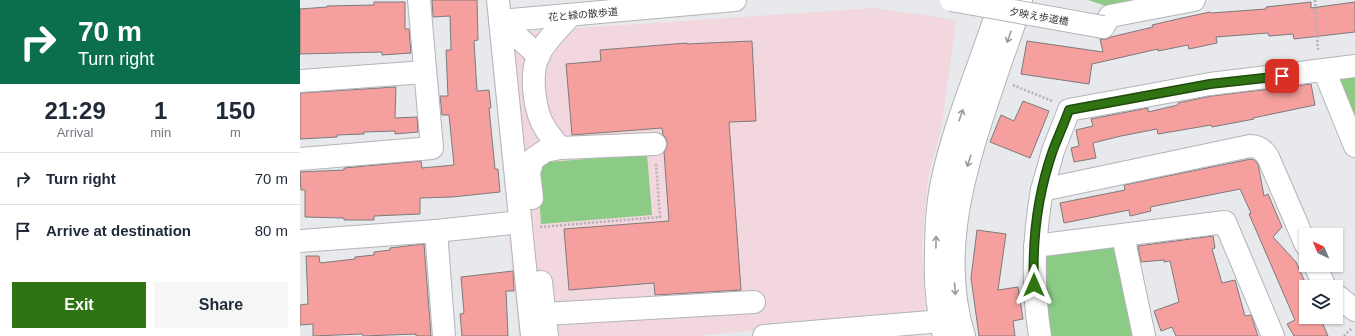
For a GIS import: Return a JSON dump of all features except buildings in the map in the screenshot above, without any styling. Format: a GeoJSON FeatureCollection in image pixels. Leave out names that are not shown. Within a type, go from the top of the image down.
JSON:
{"type":"FeatureCollection","features":[{"type":"Feature","properties":{"kind":"street"},"geometry":{"type":"LineString","coordinates":[[300,159],[432,148],[419,0]]}},
{"type":"Feature","properties":{"kind":"street","name":"花と緑の散歩道"},"geometry":{"type":"LineString","coordinates":[[499,11],[571,15],[735,0]]}},
{"type":"Feature","properties":{"kind":"street","name":"夕映え歩道橋"},"geometry":{"type":"LineString","coordinates":[[951,0],[1103,27],[1110,16],[1194,0]]}},
{"type":"Feature","properties":{"kind":"street"},"geometry":{"type":"LineString","coordinates":[[952,328],[937,307],[936,225],[942,184],[952,142],[1001,0]]}},
{"type":"Feature","properties":{"kind":"street"},"geometry":{"type":"LineString","coordinates":[[952,328],[954,239],[958,204],[966,170],[1021,0]]}},
{"type":"Feature","properties":{"kind":"street"},"geometry":{"type":"LineString","coordinates":[[499,11],[539,56]]}},
{"type":"Feature","properties":{"kind":"street"},"geometry":{"type":"LineString","coordinates":[[499,11],[528,225],[545,314],[547,336]]}},
{"type":"Feature","properties":{"kind":"street"},"geometry":{"type":"LineString","coordinates":[[560,148],[544,127],[538,110],[534,93],[534,71],[539,56],[551,37],[571,15]]}},
{"type":"Feature","properties":{"kind":"street"},"geometry":{"type":"LineString","coordinates":[[1040,336],[1035,297],[1034,272],[1037,218],[1042,190],[1053,151],[1069,110],[1210,84],[1355,66]]}},
{"type":"Feature","properties":{"kind":"street"},"geometry":{"type":"LineString","coordinates":[[1324,70],[1355,146]]}},
{"type":"Feature","properties":{"kind":"street"},"geometry":{"type":"LineString","coordinates":[[300,81],[425,72]]}},
{"type":"Feature","properties":{"kind":"street"},"geometry":{"type":"LineString","coordinates":[[532,336],[528,225],[529,173],[533,160],[545,151],[560,148],[654,144]]}},
{"type":"Feature","properties":{"kind":"street"},"geometry":{"type":"LineString","coordinates":[[1042,190],[1255,146],[1261,149],[1268,157],[1299,229]]}},
{"type":"Feature","properties":{"kind":"street"},"geometry":{"type":"LineString","coordinates":[[1035,246],[1225,222],[1273,336]]}},
{"type":"Feature","properties":{"kind":"street"},"geometry":{"type":"LineString","coordinates":[[300,241],[436,230],[528,225]]}},
{"type":"Feature","properties":{"kind":"street"},"geometry":{"type":"LineString","coordinates":[[436,230],[444,336]]}},
{"type":"Feature","properties":{"kind":"street"},"geometry":{"type":"LineString","coordinates":[[1123,236],[1144,336]]}},
{"type":"Feature","properties":{"kind":"street"},"geometry":{"type":"LineString","coordinates":[[545,314],[754,302]]}},
{"type":"Feature","properties":{"kind":"street"},"geometry":{"type":"LineString","coordinates":[[1343,305],[1353,319]]}},
{"type":"Feature","properties":{"kind":"street"},"geometry":{"type":"LineString","coordinates":[[764,336],[952,328]]}},
{"type":"Feature","properties":{"kind":"path"},"geometry":{"type":"LineString","coordinates":[[1315,0],[1318,56],[1324,70]]}},
{"type":"Feature","properties":{"kind":"path"},"geometry":{"type":"LineString","coordinates":[[996,77],[1059,104],[1069,110]]}},
{"type":"Feature","properties":{"kind":"path"},"geometry":{"type":"LineString","coordinates":[[528,225],[660,217],[654,144]]}},
{"type":"Feature","properties":{"kind":"path"},"geometry":{"type":"LineString","coordinates":[[1344,336],[1353,319]]}},
{"type":"Feature","properties":{"kind":"shaded area"},"geometry":{"type":"Polygon","coordinates":[[[875,8],[956,20],[942,125],[928,178],[922,245],[926,315],[694,336],[519,336],[489,34],[875,8]]]}},
{"type":"Feature","properties":{"kind":"green space"},"geometry":{"type":"Polygon","coordinates":[[[1088,0],[1151,0],[1112,8],[1088,0]]]}},
{"type":"Feature","properties":{"kind":"green space"},"geometry":{"type":"Polygon","coordinates":[[[1355,70],[1355,118],[1338,80],[1355,70]]]}},
{"type":"Feature","properties":{"kind":"green space"},"geometry":{"type":"Polygon","coordinates":[[[647,154],[652,215],[541,224],[537,163],[647,154]]]}},
{"type":"Feature","properties":{"kind":"green space"},"geometry":{"type":"Polygon","coordinates":[[[1117,245],[1136,336],[1047,336],[1044,254],[1117,245]]]}},
{"type":"Feature","properties":{"kind":"route"},"geometry":{"type":"LineString","coordinates":[[1034,285],[1037,218],[1042,190],[1053,151],[1069,110],[1210,84],[1282,76]]}}]}
